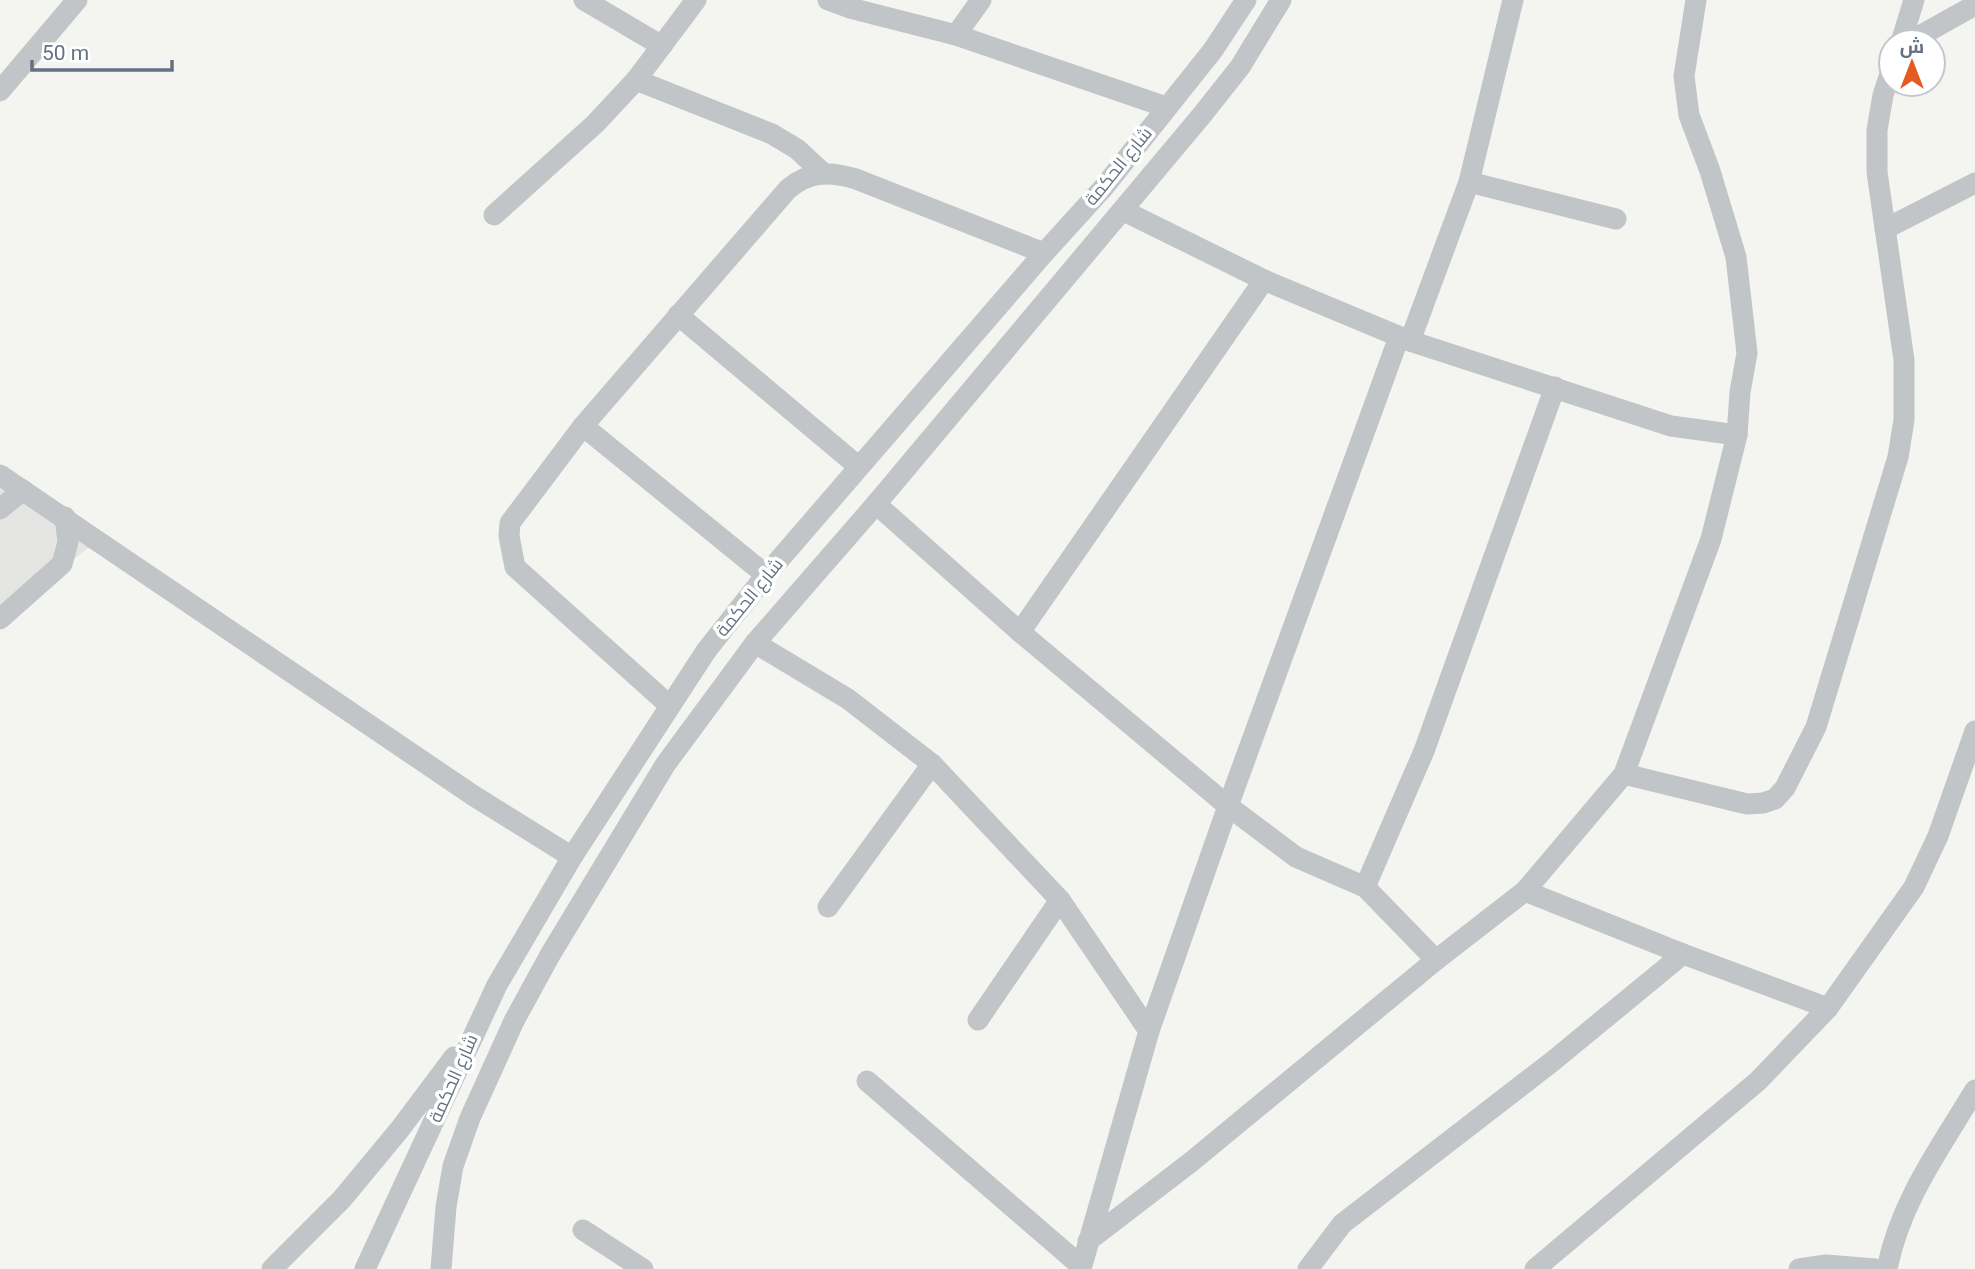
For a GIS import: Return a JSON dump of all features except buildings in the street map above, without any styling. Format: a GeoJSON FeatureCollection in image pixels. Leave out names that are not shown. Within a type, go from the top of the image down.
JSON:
{"type":"FeatureCollection","features":[{"type":"Feature","properties":{"kind":"street"},"geometry":{"type":"LineString","coordinates":[[0,91],[77,0]]}},
{"type":"Feature","properties":{"kind":"street"},"geometry":{"type":"LineString","coordinates":[[584,0],[662,46]]}},
{"type":"Feature","properties":{"kind":"street"},"geometry":{"type":"LineString","coordinates":[[494,215],[595,124],[636,80],[696,0]]}},
{"type":"Feature","properties":{"kind":"street"},"geometry":{"type":"LineString","coordinates":[[828,0],[956,35],[1166,107]]}},
{"type":"Feature","properties":{"kind":"street"},"geometry":{"type":"LineString","coordinates":[[956,35],[981,0]]}},
{"type":"Feature","properties":{"kind":"street","name":"شارع الحكمة"},"geometry":{"type":"LineString","coordinates":[[365,1269],[503,974],[572,857],[706,651],[766,575],[1104,187],[1213,50],[1246,0]]}},
{"type":"Feature","properties":{"kind":"street","name":"شارع الحكمة"},"geometry":{"type":"LineString","coordinates":[[441,1269],[446,1207],[453,1167],[470,1118],[514,1021],[563,933],[665,765],[755,643],[1124,211],[1240,66],[1281,0]]}},
{"type":"Feature","properties":{"kind":"street"},"geometry":{"type":"LineString","coordinates":[[867,1081],[1081,1268],[1149,1031],[1228,806],[1404,339],[1469,182],[1513,0]]}},
{"type":"Feature","properties":{"kind":"street"},"geometry":{"type":"LineString","coordinates":[[1088,1241],[1525,891],[1625,774],[1711,539],[1737,435],[1740,392],[1747,353],[1736,257],[1710,171],[1689,115],[1684,76],[1696,0]]}},
{"type":"Feature","properties":{"kind":"street"},"geometry":{"type":"LineString","coordinates":[[1905,28],[1914,0]]}},
{"type":"Feature","properties":{"kind":"street"},"geometry":{"type":"LineString","coordinates":[[1934,28],[1975,5]]}},
{"type":"Feature","properties":{"kind":"street"},"geometry":{"type":"LineString","coordinates":[[636,80],[772,134],[797,149],[824,174]]}},
{"type":"Feature","properties":{"kind":"street"},"geometry":{"type":"LineString","coordinates":[[1625,774],[1747,804],[1763,803],[1775,799],[1785,788],[1816,727],[1898,457],[1904,420],[1904,360],[1877,172],[1877,130],[1882,98]]}},
{"type":"Feature","properties":{"kind":"street"},"geometry":{"type":"LineString","coordinates":[[670,706],[515,567],[509,536],[510,523],[583,426],[788,189],[805,177],[824,174],[856,179],[1044,253]]}},
{"type":"Feature","properties":{"kind":"street"},"geometry":{"type":"LineString","coordinates":[[1469,182],[1616,219]]}},
{"type":"Feature","properties":{"kind":"street"},"geometry":{"type":"LineString","coordinates":[[1885,229],[1975,183]]}},
{"type":"Feature","properties":{"kind":"street"},"geometry":{"type":"LineString","coordinates":[[1124,211],[1264,281],[1404,339],[1671,426],[1737,435]]}},
{"type":"Feature","properties":{"kind":"street"},"geometry":{"type":"LineString","coordinates":[[1020,632],[1264,281]]}},
{"type":"Feature","properties":{"kind":"street"},"geometry":{"type":"LineString","coordinates":[[678,315],[859,467]]}},
{"type":"Feature","properties":{"kind":"street"},"geometry":{"type":"LineString","coordinates":[[1365,887],[1424,751],[1555,387]]}},
{"type":"Feature","properties":{"kind":"street"},"geometry":{"type":"LineString","coordinates":[[583,426],[766,575]]}},
{"type":"Feature","properties":{"kind":"street"},"geometry":{"type":"LineString","coordinates":[[0,475],[463,788],[572,857]]}},
{"type":"Feature","properties":{"kind":"street"},"geometry":{"type":"LineString","coordinates":[[0,509],[23,490]]}},
{"type":"Feature","properties":{"kind":"street"},"geometry":{"type":"LineString","coordinates":[[876,504],[1020,632],[1228,806],[1296,857],[1365,887],[1436,960]]}},
{"type":"Feature","properties":{"kind":"street"},"geometry":{"type":"LineString","coordinates":[[0,619],[62,564],[68,542],[65,517]]}},
{"type":"Feature","properties":{"kind":"street"},"geometry":{"type":"LineString","coordinates":[[755,643],[848,699],[932,764],[1060,900],[1149,1031]]}},
{"type":"Feature","properties":{"kind":"street"},"geometry":{"type":"LineString","coordinates":[[1535,1269],[1758,1081],[1828,1008],[1914,887],[1938,836],[1975,731]]}},
{"type":"Feature","properties":{"kind":"street"},"geometry":{"type":"LineString","coordinates":[[828,907],[932,764]]}},
{"type":"Feature","properties":{"kind":"street"},"geometry":{"type":"LineString","coordinates":[[1525,891],[1828,1008]]}},
{"type":"Feature","properties":{"kind":"street"},"geometry":{"type":"LineString","coordinates":[[978,1020],[1060,900]]}},
{"type":"Feature","properties":{"kind":"street"},"geometry":{"type":"LineString","coordinates":[[1308,1269],[1342,1224],[1553,1061],[1683,954]]}},
{"type":"Feature","properties":{"kind":"street"},"geometry":{"type":"LineString","coordinates":[[272,1269],[341,1199],[400,1129],[476,1027]]}},
{"type":"Feature","properties":{"kind":"street"},"geometry":{"type":"LineString","coordinates":[[1886,1269],[1891,1245],[1912,1193],[1975,1090]]}},
{"type":"Feature","properties":{"kind":"street"},"geometry":{"type":"LineString","coordinates":[[583,1230],[643,1269]]}},
{"type":"Feature","properties":{"kind":"street"},"geometry":{"type":"LineString","coordinates":[[1800,1269],[1826,1265],[1875,1269]]}},
{"type":"Feature","properties":{"kind":"shaded area"},"geometry":{"type":"Polygon","coordinates":[[[0,479],[97,541],[0,618],[0,479]]]}}]}
